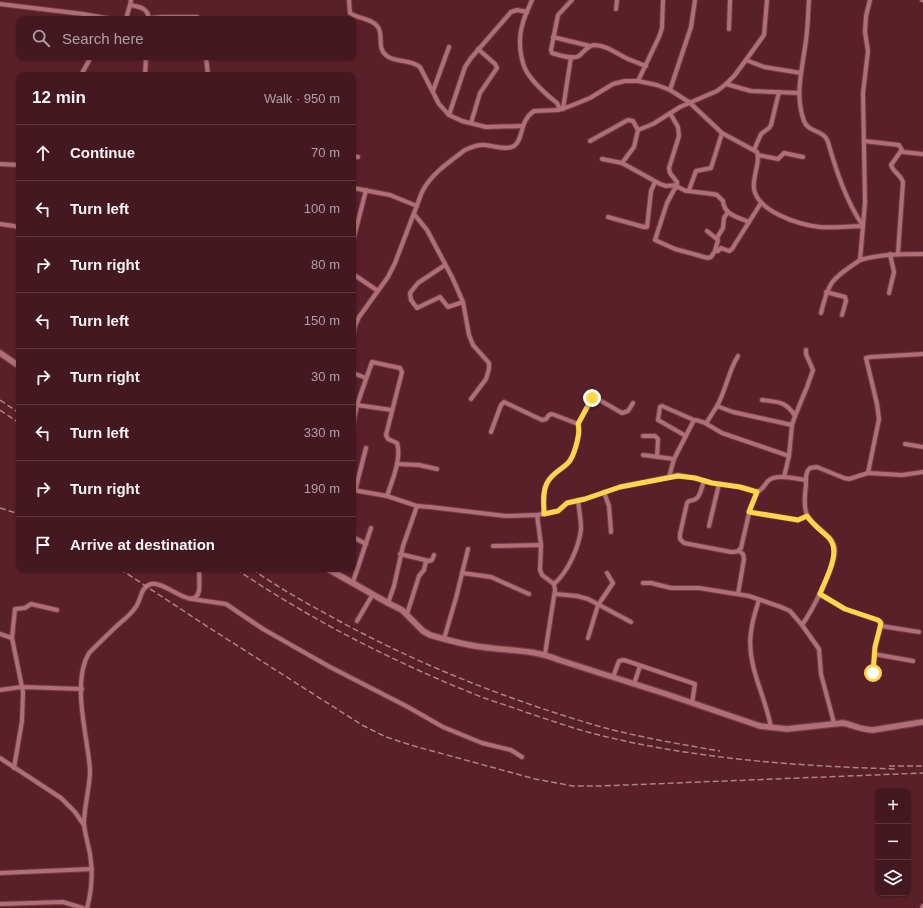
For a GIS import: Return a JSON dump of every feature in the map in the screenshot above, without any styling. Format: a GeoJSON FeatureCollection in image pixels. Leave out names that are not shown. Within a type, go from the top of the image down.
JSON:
{"type":"FeatureCollection","features":[{"type":"Feature","properties":{"kind":"main road"},"geometry":{"type":"LineString","coordinates":[[0,353],[16,364]]}},
{"type":"Feature","properties":{"kind":"main road"},"geometry":{"type":"LineString","coordinates":[[334,572],[402,610],[423,631],[430,635],[482,647],[522,650],[545,654],[744,722],[771,728],[805,728],[834,723],[852,725],[867,730],[923,722]]}},
{"type":"Feature","properties":{"kind":"street"},"geometry":{"type":"LineString","coordinates":[[349,0],[350,13],[366,19],[379,29],[382,50],[391,58],[414,63],[420,67],[439,104],[449,115],[462,121],[486,127],[522,126]]}},
{"type":"Feature","properties":{"kind":"street"},"geometry":{"type":"LineString","coordinates":[[532,0],[520,34],[525,69],[557,103],[558,110]]}},
{"type":"Feature","properties":{"kind":"street"},"geometry":{"type":"LineString","coordinates":[[572,0],[558,15],[551,52],[571,58],[578,56],[590,46]]}},
{"type":"Feature","properties":{"kind":"street"},"geometry":{"type":"LineString","coordinates":[[616,9],[617,0]]}},
{"type":"Feature","properties":{"kind":"street"},"geometry":{"type":"LineString","coordinates":[[638,81],[662,28],[663,0]]}},
{"type":"Feature","properties":{"kind":"street"},"geometry":{"type":"LineString","coordinates":[[670,90],[691,27],[695,0]]}},
{"type":"Feature","properties":{"kind":"street"},"geometry":{"type":"LineString","coordinates":[[729,29],[730,0]]}},
{"type":"Feature","properties":{"kind":"street"},"geometry":{"type":"LineString","coordinates":[[638,130],[653,124],[690,102],[717,91],[735,75],[764,35],[767,0]]}},
{"type":"Feature","properties":{"kind":"street"},"geometry":{"type":"LineString","coordinates":[[809,0],[799,93],[804,121],[806,126],[825,136],[834,165],[844,189],[857,217],[863,226]]}},
{"type":"Feature","properties":{"kind":"street"},"geometry":{"type":"LineString","coordinates":[[860,260],[865,215],[863,93],[868,51],[865,32],[866,16],[870,0]]}},
{"type":"Feature","properties":{"kind":"street"},"geometry":{"type":"LineString","coordinates":[[127,16],[130,2],[145,9],[149,16]]}},
{"type":"Feature","properties":{"kind":"street"},"geometry":{"type":"LineString","coordinates":[[0,4],[95,16]]}},
{"type":"Feature","properties":{"kind":"street"},"geometry":{"type":"LineString","coordinates":[[449,115],[466,67],[478,49],[511,12],[517,10],[527,12]]}},
{"type":"Feature","properties":{"kind":"street"},"geometry":{"type":"LineString","coordinates":[[553,37],[590,46],[607,48],[646,66]]}},
{"type":"Feature","properties":{"kind":"street"},"geometry":{"type":"LineString","coordinates":[[433,91],[449,47]]}},
{"type":"Feature","properties":{"kind":"street"},"geometry":{"type":"LineString","coordinates":[[471,123],[480,93],[497,68],[495,64],[478,49]]}},
{"type":"Feature","properties":{"kind":"street"},"geometry":{"type":"LineString","coordinates":[[563,109],[571,58]]}},
{"type":"Feature","properties":{"kind":"street"},"geometry":{"type":"LineString","coordinates":[[83,72],[89,60]]}},
{"type":"Feature","properties":{"kind":"street"},"geometry":{"type":"LineString","coordinates":[[145,72],[146,60]]}},
{"type":"Feature","properties":{"kind":"street"},"geometry":{"type":"LineString","coordinates":[[206,60],[208,72]]}},
{"type":"Feature","properties":{"kind":"street"},"geometry":{"type":"LineString","coordinates":[[746,60],[764,67],[801,73]]}},
{"type":"Feature","properties":{"kind":"street"},"geometry":{"type":"LineString","coordinates":[[356,324],[359,317],[388,277],[426,184],[431,178],[465,150],[477,146],[514,146],[518,142],[522,126],[526,119],[534,111],[563,109],[590,98],[613,84],[624,81],[638,81],[657,85],[670,90],[690,102],[712,125],[722,133],[754,150],[758,155],[778,159],[784,152],[803,157]]}},
{"type":"Feature","properties":{"kind":"street"},"geometry":{"type":"LineString","coordinates":[[726,84],[751,91],[799,93]]}},
{"type":"Feature","properties":{"kind":"street"},"geometry":{"type":"LineString","coordinates":[[754,150],[761,134],[769,128],[779,92]]}},
{"type":"Feature","properties":{"kind":"street"},"geometry":{"type":"LineString","coordinates":[[670,113],[679,130],[679,136],[669,168],[670,173],[677,180],[677,186],[668,203],[655,240],[676,249],[708,258],[711,257],[715,251],[718,241],[717,238],[723,228],[724,218],[728,212]]}},
{"type":"Feature","properties":{"kind":"street"},"geometry":{"type":"LineString","coordinates":[[590,141],[628,120],[633,121],[638,130],[634,147],[622,163]]}},
{"type":"Feature","properties":{"kind":"street"},"geometry":{"type":"LineString","coordinates":[[688,191],[696,171],[711,168],[722,133]]}},
{"type":"Feature","properties":{"kind":"street"},"geometry":{"type":"LineString","coordinates":[[864,141],[899,145],[901,151]]}},
{"type":"Feature","properties":{"kind":"street"},"geometry":{"type":"LineString","coordinates":[[901,151],[922,154]]}},
{"type":"Feature","properties":{"kind":"street"},"geometry":{"type":"LineString","coordinates":[[898,253],[903,182],[893,170],[891,165],[901,151]]}},
{"type":"Feature","properties":{"kind":"street"},"geometry":{"type":"LineString","coordinates":[[758,155],[754,178],[754,188],[756,195],[762,203],[779,214],[808,225],[821,227],[863,226]]}},
{"type":"Feature","properties":{"kind":"street"},"geometry":{"type":"LineString","coordinates":[[602,159],[622,163],[655,182],[666,186],[677,186],[688,191],[717,196],[723,201],[724,208],[728,212],[749,222]]}},
{"type":"Feature","properties":{"kind":"street"},"geometry":{"type":"LineString","coordinates":[[0,164],[16,165]]}},
{"type":"Feature","properties":{"kind":"street"},"geometry":{"type":"LineString","coordinates":[[608,217],[647,227],[651,191],[655,182]]}},
{"type":"Feature","properties":{"kind":"street"},"geometry":{"type":"LineString","coordinates":[[356,188],[390,195],[417,206]]}},
{"type":"Feature","properties":{"kind":"street"},"geometry":{"type":"LineString","coordinates":[[356,229],[366,190]]}},
{"type":"Feature","properties":{"kind":"street"},"geometry":{"type":"LineString","coordinates":[[715,251],[722,248],[730,251],[762,203]]}},
{"type":"Feature","properties":{"kind":"street"},"geometry":{"type":"LineString","coordinates":[[414,214],[426,230],[463,302],[469,335],[473,345],[489,363],[486,379],[471,399]]}},
{"type":"Feature","properties":{"kind":"street"},"geometry":{"type":"LineString","coordinates":[[0,224],[16,227]]}},
{"type":"Feature","properties":{"kind":"street"},"geometry":{"type":"LineString","coordinates":[[707,231],[717,238]]}},
{"type":"Feature","properties":{"kind":"street"},"geometry":{"type":"LineString","coordinates":[[821,312],[830,283],[860,260],[898,253],[923,254]]}},
{"type":"Feature","properties":{"kind":"street"},"geometry":{"type":"LineString","coordinates":[[889,293],[894,272],[890,254]]}},
{"type":"Feature","properties":{"kind":"street"},"geometry":{"type":"LineString","coordinates":[[445,265],[427,276],[412,289],[410,293],[411,300],[416,308],[440,297],[448,308],[463,302]]}},
{"type":"Feature","properties":{"kind":"street"},"geometry":{"type":"LineString","coordinates":[[356,276],[378,290]]}},
{"type":"Feature","properties":{"kind":"street"},"geometry":{"type":"LineString","coordinates":[[826,292],[845,297],[846,301],[842,315]]}},
{"type":"Feature","properties":{"kind":"street"},"geometry":{"type":"LineString","coordinates":[[784,477],[789,456],[792,426],[813,370],[807,357],[806,350]]}},
{"type":"Feature","properties":{"kind":"street"},"geometry":{"type":"LineString","coordinates":[[868,473],[879,419],[866,358],[923,354]]}},
{"type":"Feature","properties":{"kind":"street"},"geometry":{"type":"LineString","coordinates":[[706,423],[722,396],[732,365],[738,356]]}},
{"type":"Feature","properties":{"kind":"street"},"geometry":{"type":"LineString","coordinates":[[356,410],[370,364],[374,362],[401,369],[402,372],[392,410],[387,438],[398,446],[397,464],[387,496]]}},
{"type":"Feature","properties":{"kind":"street"},"geometry":{"type":"LineString","coordinates":[[356,374],[366,378]]}},
{"type":"Feature","properties":{"kind":"street"},"geometry":{"type":"LineString","coordinates":[[544,514],[544,496],[547,483],[553,474],[570,462],[577,441],[579,430],[578,424],[593,397],[622,413],[628,411],[633,403]]}},
{"type":"Feature","properties":{"kind":"street"},"geometry":{"type":"LineString","coordinates":[[762,400],[784,403],[789,407],[795,416]]}},
{"type":"Feature","properties":{"kind":"street"},"geometry":{"type":"LineString","coordinates":[[491,432],[501,405],[504,402],[542,420],[546,419],[552,414],[578,424]]}},
{"type":"Feature","properties":{"kind":"street"},"geometry":{"type":"LineString","coordinates":[[357,405],[392,410]]}},
{"type":"Feature","properties":{"kind":"street"},"geometry":{"type":"LineString","coordinates":[[686,436],[658,420],[660,407],[662,406],[694,420],[706,423],[722,433],[789,456]]}},
{"type":"Feature","properties":{"kind":"street"},"geometry":{"type":"LineString","coordinates":[[717,406],[733,412],[792,426]]}},
{"type":"Feature","properties":{"kind":"street"},"geometry":{"type":"LineString","coordinates":[[669,477],[674,459],[694,420]]}},
{"type":"Feature","properties":{"kind":"street"},"geometry":{"type":"LineString","coordinates":[[643,436],[655,436],[658,439],[657,457]]}},
{"type":"Feature","properties":{"kind":"street"},"geometry":{"type":"LineString","coordinates":[[905,444],[923,447]]}},
{"type":"Feature","properties":{"kind":"street"},"geometry":{"type":"LineString","coordinates":[[356,484],[366,448]]}},
{"type":"Feature","properties":{"kind":"street"},"geometry":{"type":"LineString","coordinates":[[643,455],[674,459]]}},
{"type":"Feature","properties":{"kind":"street"},"geometry":{"type":"LineString","coordinates":[[397,464],[419,465],[437,469]]}},
{"type":"Feature","properties":{"kind":"street"},"geometry":{"type":"LineString","coordinates":[[802,625],[810,614],[820,594],[835,551],[831,540],[807,516],[805,505],[808,470],[813,467],[849,479],[868,473],[902,475],[923,472]]}},
{"type":"Feature","properties":{"kind":"street"},"geometry":{"type":"LineString","coordinates":[[356,491],[387,496],[417,506],[506,516],[537,515],[558,511],[567,503],[620,487],[669,477],[685,476],[757,492],[762,490],[772,477],[806,480]]}},
{"type":"Feature","properties":{"kind":"street"},"geometry":{"type":"LineString","coordinates":[[704,481],[698,498],[687,503],[680,534],[681,542],[731,552],[739,551],[742,548],[749,512],[757,492]]}},
{"type":"Feature","properties":{"kind":"street"},"geometry":{"type":"LineString","coordinates":[[709,526],[719,484]]}},
{"type":"Feature","properties":{"kind":"street"},"geometry":{"type":"LineString","coordinates":[[604,492],[609,506],[611,532]]}},
{"type":"Feature","properties":{"kind":"street"},"geometry":{"type":"LineString","coordinates":[[554,584],[561,578],[566,570],[580,536],[578,500]]}},
{"type":"Feature","properties":{"kind":"street"},"geometry":{"type":"LineString","coordinates":[[388,603],[394,586],[400,554],[417,506]]}},
{"type":"Feature","properties":{"kind":"street"},"geometry":{"type":"LineString","coordinates":[[749,512],[798,520],[807,516]]}},
{"type":"Feature","properties":{"kind":"street"},"geometry":{"type":"LineString","coordinates":[[537,515],[541,545],[541,572],[554,584],[555,594],[545,654]]}},
{"type":"Feature","properties":{"kind":"street"},"geometry":{"type":"LineString","coordinates":[[353,582],[371,528]]}},
{"type":"Feature","properties":{"kind":"street"},"geometry":{"type":"LineString","coordinates":[[356,539],[366,544]]}},
{"type":"Feature","properties":{"kind":"street"},"geometry":{"type":"LineString","coordinates":[[493,546],[541,545]]}},
{"type":"Feature","properties":{"kind":"street"},"geometry":{"type":"LineString","coordinates":[[444,639],[468,549]]}},
{"type":"Feature","properties":{"kind":"street"},"geometry":{"type":"LineString","coordinates":[[738,594],[744,559],[743,554],[739,551]]}},
{"type":"Feature","properties":{"kind":"street"},"geometry":{"type":"LineString","coordinates":[[400,554],[426,561],[432,560],[434,555]]}},
{"type":"Feature","properties":{"kind":"street"},"geometry":{"type":"LineString","coordinates":[[407,614],[419,576],[424,570],[426,561]]}},
{"type":"Feature","properties":{"kind":"street"},"geometry":{"type":"LineString","coordinates":[[192,598],[197,596],[199,590],[199,572]]}},
{"type":"Feature","properties":{"kind":"street"},"geometry":{"type":"LineString","coordinates":[[462,573],[491,577],[529,594]]}},
{"type":"Feature","properties":{"kind":"street"},"geometry":{"type":"LineString","coordinates":[[588,638],[598,605],[613,583],[607,574]]}},
{"type":"Feature","properties":{"kind":"street"},"geometry":{"type":"LineString","coordinates":[[87,908],[90,896],[92,869],[84,826],[90,786],[90,769],[82,688],[83,666],[88,653],[136,608],[143,589],[153,583],[158,583],[185,598],[226,604],[263,629],[330,667],[408,706],[443,727],[482,743],[511,750],[522,757]]}},
{"type":"Feature","properties":{"kind":"street"},"geometry":{"type":"LineString","coordinates":[[642,583],[651,583],[671,588],[699,588],[738,594],[790,611],[819,648],[821,674],[834,723]]}},
{"type":"Feature","properties":{"kind":"street"},"geometry":{"type":"LineString","coordinates":[[357,621],[373,594]]}},
{"type":"Feature","properties":{"kind":"street"},"geometry":{"type":"LineString","coordinates":[[555,594],[588,599],[631,622]]}},
{"type":"Feature","properties":{"kind":"street"},"geometry":{"type":"LineString","coordinates":[[820,594],[845,609],[878,620],[881,623],[874,654],[873,673]]}},
{"type":"Feature","properties":{"kind":"street"},"geometry":{"type":"LineString","coordinates":[[759,600],[752,625],[750,644],[755,673],[771,728]]}},
{"type":"Feature","properties":{"kind":"street"},"geometry":{"type":"LineString","coordinates":[[14,768],[22,722],[23,692],[12,638],[15,609],[25,608],[31,604],[58,610]]}},
{"type":"Feature","properties":{"kind":"street"},"geometry":{"type":"LineString","coordinates":[[881,626],[919,632]]}},
{"type":"Feature","properties":{"kind":"street"},"geometry":{"type":"LineString","coordinates":[[0,634],[12,638]]}},
{"type":"Feature","properties":{"kind":"street"},"geometry":{"type":"LineString","coordinates":[[874,654],[913,661]]}},
{"type":"Feature","properties":{"kind":"street"},"geometry":{"type":"LineString","coordinates":[[613,677],[620,660],[695,684],[692,703]]}},
{"type":"Feature","properties":{"kind":"street"},"geometry":{"type":"LineString","coordinates":[[634,684],[640,666]]}},
{"type":"Feature","properties":{"kind":"street"},"geometry":{"type":"LineString","coordinates":[[0,690],[21,687],[82,688]]}},
{"type":"Feature","properties":{"kind":"street"},"geometry":{"type":"LineString","coordinates":[[0,758],[61,798],[75,812],[84,826]]}},
{"type":"Feature","properties":{"kind":"street"},"geometry":{"type":"LineString","coordinates":[[0,873],[92,869]]}},
{"type":"Feature","properties":{"kind":"street"},"geometry":{"type":"LineString","coordinates":[[0,904],[63,902],[83,908]]}},
{"type":"Feature","properties":{"kind":"railway"},"geometry":{"type":"LineString","coordinates":[[0,400],[16,411]]}},
{"type":"Feature","properties":{"kind":"railway"},"geometry":{"type":"LineString","coordinates":[[0,410],[16,421]]}},
{"type":"Feature","properties":{"kind":"railway"},"geometry":{"type":"LineString","coordinates":[[0,508],[16,513]]}},
{"type":"Feature","properties":{"kind":"railway"},"geometry":{"type":"LineString","coordinates":[[125,572],[362,725],[386,737],[414,746],[535,779],[573,786],[601,786],[923,773]]}},
{"type":"Feature","properties":{"kind":"railway"},"geometry":{"type":"LineString","coordinates":[[240,572],[320,621],[409,666],[483,698],[580,730],[636,743],[709,756],[821,766],[896,769]]}},
{"type":"Feature","properties":{"kind":"railway"},"geometry":{"type":"LineString","coordinates":[[256,572],[295,597],[341,622],[403,653],[466,681],[532,705],[598,726],[643,737],[720,751]]}},
{"type":"Feature","properties":{"kind":"railway"},"geometry":{"type":"LineString","coordinates":[[889,766],[923,766]]}},
{"type":"Feature","properties":{"kind":"route"},"geometry":{"type":"LineString","coordinates":[[592,398],[578,424],[579,430],[577,441],[570,462],[553,474],[547,483],[544,492],[544,514],[558,511],[571,501],[585,499],[620,487],[636,483],[685,476],[757,492],[749,512],[798,520],[807,516],[831,540],[835,551],[830,569],[820,594],[845,609],[878,620],[881,623],[875,647],[873,673]]}}]}
